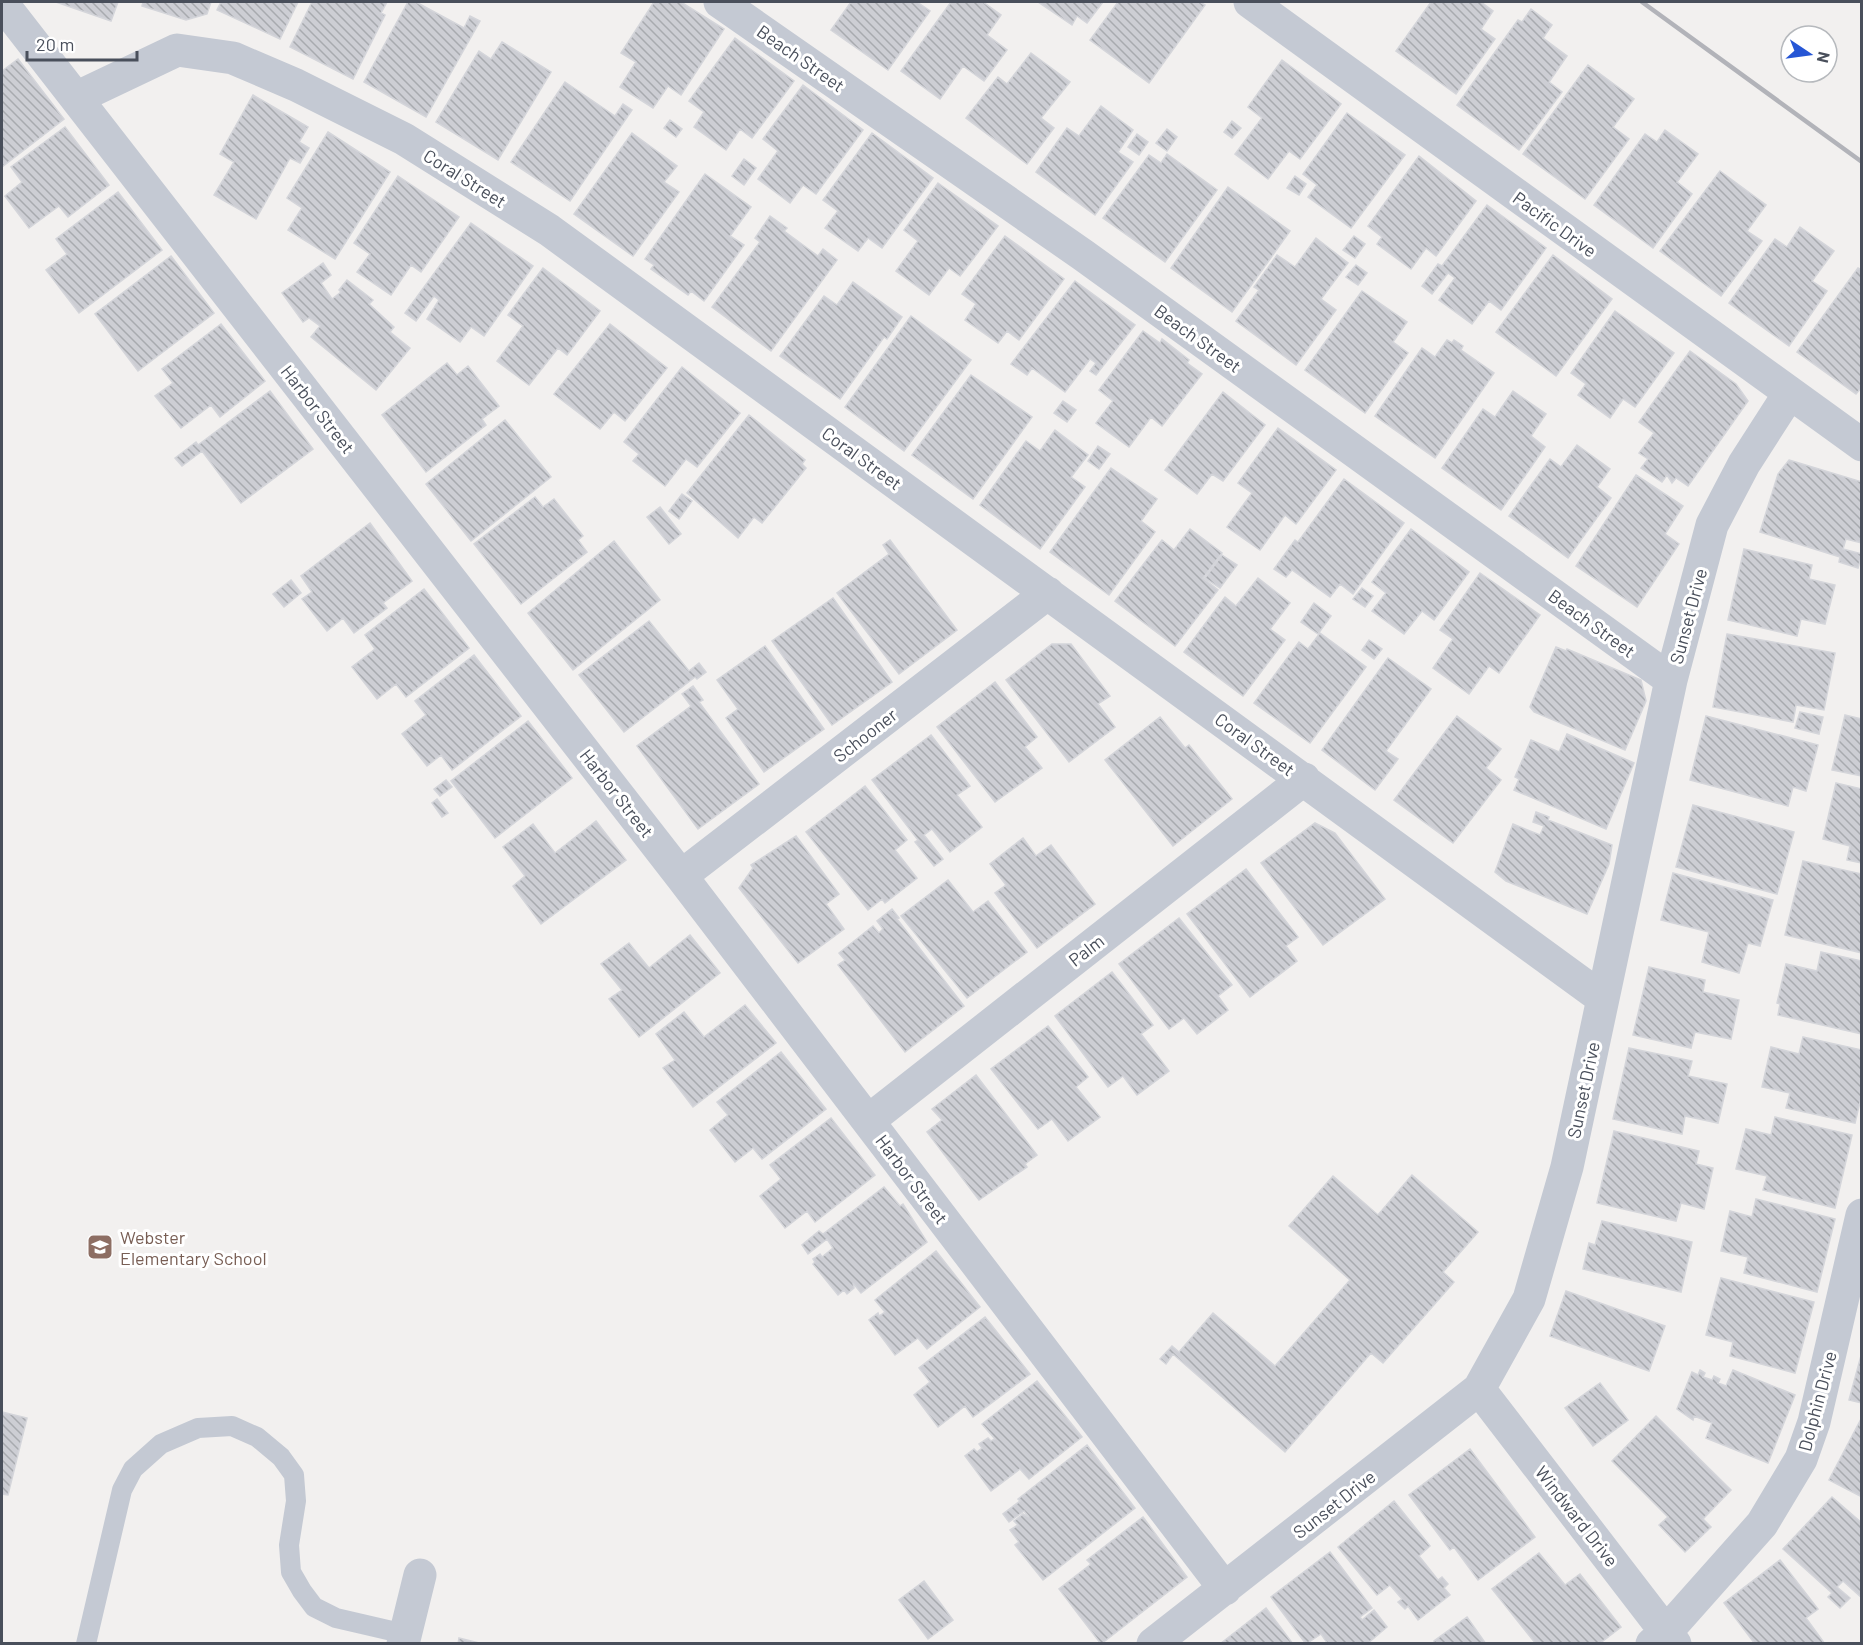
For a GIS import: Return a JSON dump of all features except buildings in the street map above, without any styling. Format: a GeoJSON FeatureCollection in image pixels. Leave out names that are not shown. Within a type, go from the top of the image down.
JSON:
{"type":"FeatureCollection","features":[{"type":"Feature","properties":{"kind":"street","name":"Beach Street"},"geometry":{"type":"LineString","coordinates":[[720,2],[1083,255],[1671,680]]}},
{"type":"Feature","properties":{"kind":"street","name":"Pacific Drive"},"geometry":{"type":"LineString","coordinates":[[1250,2],[1862,445]]}},
{"type":"Feature","properties":{"kind":"street","name":"Harbor Street"},"geometry":{"type":"LineString","coordinates":[[2,3],[681,876],[1225,1589]]}},
{"type":"Feature","properties":{"kind":"street","name":"Coral Street"},"geometry":{"type":"LineString","coordinates":[[76,98],[177,50],[233,58],[296,85],[394,134],[549,230],[1602,998]]}},
{"type":"Feature","properties":{"kind":"street","name":"Sunset Drive"},"geometry":{"type":"LineString","coordinates":[[1153,1644],[1479,1389],[1529,1299],[1567,1167],[1671,680],[1712,525],[1744,464],[1789,394]]}},
{"type":"Feature","properties":{"kind":"street","name":"Schooner"},"geometry":{"type":"LineString","coordinates":[[681,876],[1048,593]]}},
{"type":"Feature","properties":{"kind":"street","name":"Palm"},"geometry":{"type":"LineString","coordinates":[[868,1121],[1304,779]]}},
{"type":"Feature","properties":{"kind":"street","name":"Dolphin Drive"},"geometry":{"type":"LineString","coordinates":[[1664,1640],[1762,1524],[1801,1459],[1814,1422],[1862,1215]]}},
{"type":"Feature","properties":{"kind":"street","name":"Windward Drive"},"geometry":{"type":"LineString","coordinates":[[1479,1389],[1664,1640]]}},
{"type":"Feature","properties":{"kind":"street"},"geometry":{"type":"LineString","coordinates":[[404,1639],[420,1575]]}},
{"type":"Feature","properties":{"kind":"lane"},"geometry":{"type":"LineString","coordinates":[[86,1644],[122,1490],[133,1469],[161,1444],[198,1428],[232,1426],[257,1437],[281,1457],[294,1475],[296,1501],[289,1545],[291,1572],[314,1607],[336,1618],[404,1639]]}},
{"type":"Feature","properties":{"kind":"railway"},"geometry":{"type":"LineString","coordinates":[[1642,2],[1862,162]]}},
{"type":"Feature","properties":{"kind":"place","name":"Webster Elementary School"},"geometry":{"type":"Point","coordinates":[100,1247]}}]}
